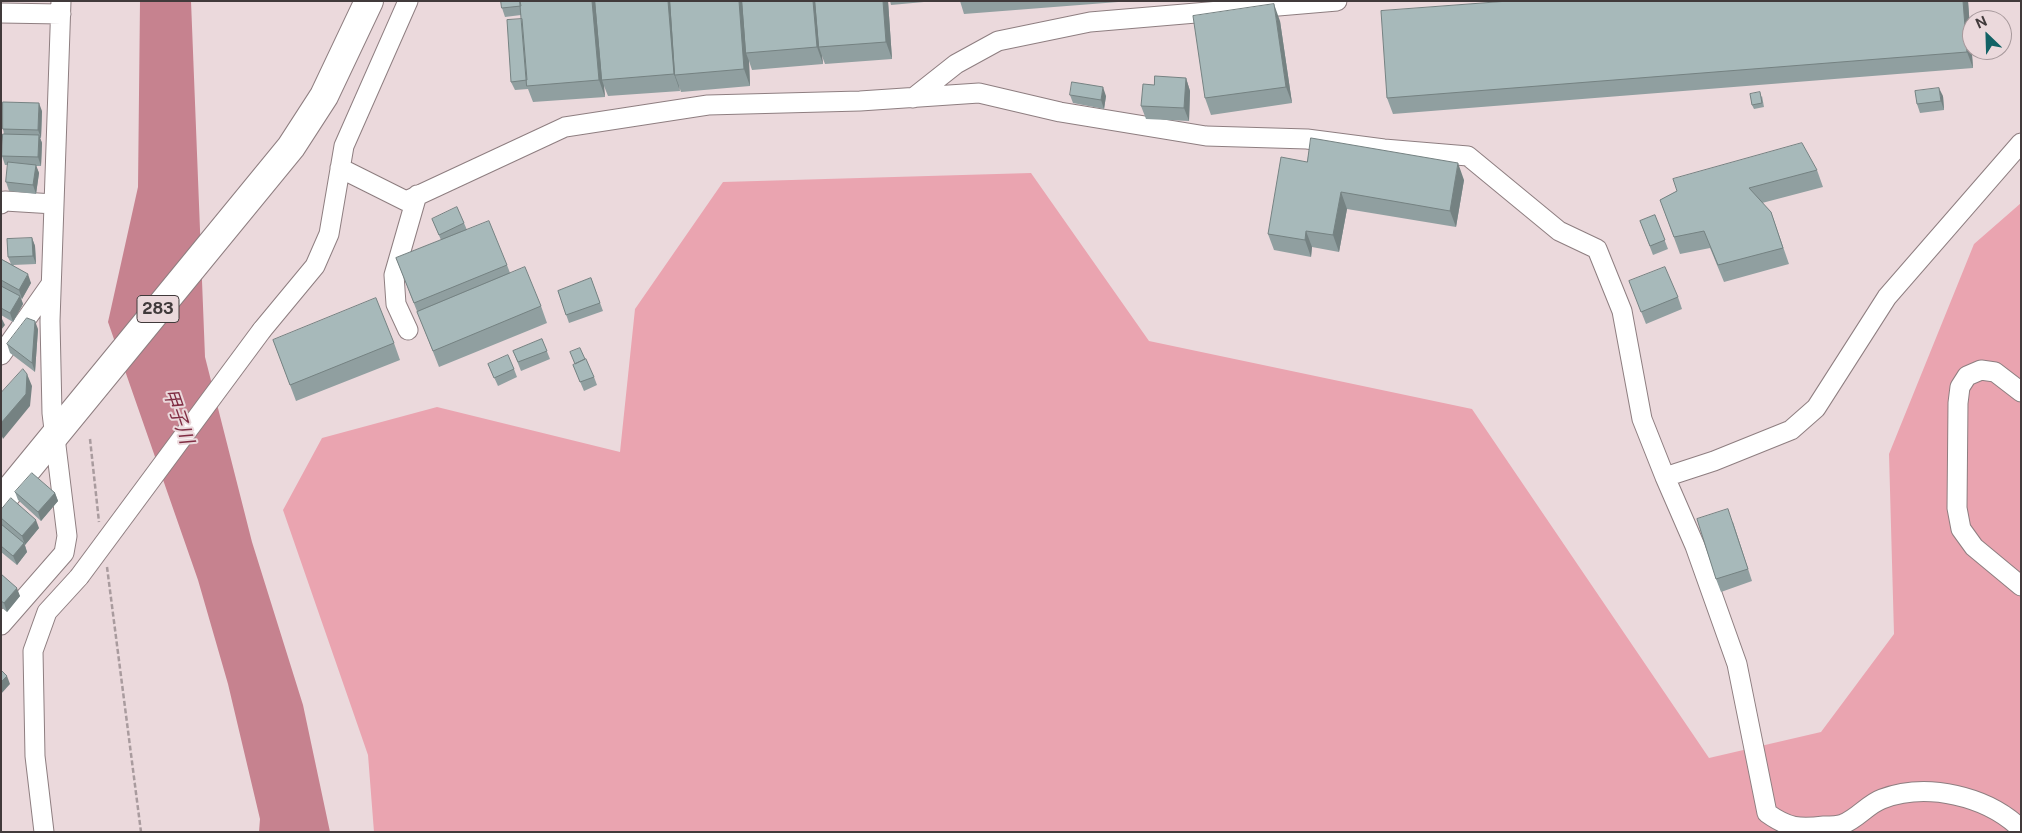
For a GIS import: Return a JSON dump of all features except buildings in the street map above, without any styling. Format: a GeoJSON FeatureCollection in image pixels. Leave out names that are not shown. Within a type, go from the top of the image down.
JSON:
{"type":"FeatureCollection","features":[{"type":"Feature","properties":{"kind":"highway","name":"283"},"geometry":{"type":"LineString","coordinates":[[1,501],[59,417],[247,189],[304,101],[354,1]]}},
{"type":"Feature","properties":{"kind":"highway","name":"283"},"geometry":{"type":"LineString","coordinates":[[247,189],[291,147],[324,96],[369,1]]}},
{"type":"Feature","properties":{"kind":"highway","name":"283"},"geometry":{"type":"LineString","coordinates":[[1,475],[59,417]]}},
{"type":"Feature","properties":{"kind":"street"},"geometry":{"type":"LineString","coordinates":[[44,832],[35,756],[33,651],[47,612],[79,577],[262,330],[315,266],[329,234],[344,146],[408,1]]}},
{"type":"Feature","properties":{"kind":"street"},"geometry":{"type":"LineString","coordinates":[[913,98],[956,64],[998,41],[1090,22],[1338,1]]}},
{"type":"Feature","properties":{"kind":"street"},"geometry":{"type":"LineString","coordinates":[[1,13],[61,8],[51,284],[67,536],[64,553],[1,624]]}},
{"type":"Feature","properties":{"kind":"street"},"geometry":{"type":"LineString","coordinates":[[340,168],[406,201],[565,127],[708,105],[913,98],[979,93],[1060,112],[1206,136],[1307,139],[1384,149],[1468,156],[1559,231],[1597,249],[1622,311],[1642,419],[1695,546],[1737,664],[1767,812],[1776,827],[1802,829],[1843,824],[1881,799],[1930,793],[1974,799],[2012,821],[2021,830]]}},
{"type":"Feature","properties":{"kind":"street"},"geometry":{"type":"LineString","coordinates":[[1665,477],[1714,461],[1791,430],[1816,408],[1887,297],[2021,143]]}},
{"type":"Feature","properties":{"kind":"street"},"geometry":{"type":"LineString","coordinates":[[408,330],[396,304],[394,275],[417,195]]}},
{"type":"Feature","properties":{"kind":"street"},"geometry":{"type":"LineString","coordinates":[[1,204],[5,201],[54,204]]}},
{"type":"Feature","properties":{"kind":"street"},"geometry":{"type":"LineString","coordinates":[[1,354],[51,284]]}},
{"type":"Feature","properties":{"kind":"street"},"geometry":{"type":"LineString","coordinates":[[2021,392],[1995,372],[1981,370],[1967,376],[1960,386],[1958,403],[1957,508],[1961,529],[1974,547],[2021,586]]}},
{"type":"Feature","properties":{"kind":"path"},"geometry":{"type":"LineString","coordinates":[[90,439],[100,522]]}},
{"type":"Feature","properties":{"kind":"path"},"geometry":{"type":"LineString","coordinates":[[106,560],[141,832]]}},
{"type":"Feature","properties":{"kind":"shaded area"},"geometry":{"type":"Polygon","coordinates":[[[1031,173],[1149,341],[1472,409],[1709,758],[1821,732],[1894,634],[1889,454],[1974,244],[2021,203],[2021,832],[374,832],[368,755],[283,510],[322,438],[437,407],[620,452],[635,309],[723,182],[1031,173]]]}},
{"type":"Feature","properties":{"kind":"water","name":"甲子川"},"geometry":{"type":"Polygon","coordinates":[[[140,1],[191,1],[205,357],[252,542],[303,705],[330,832],[259,832],[260,819],[228,684],[198,580],[108,322],[138,187],[140,1]]]}}]}
